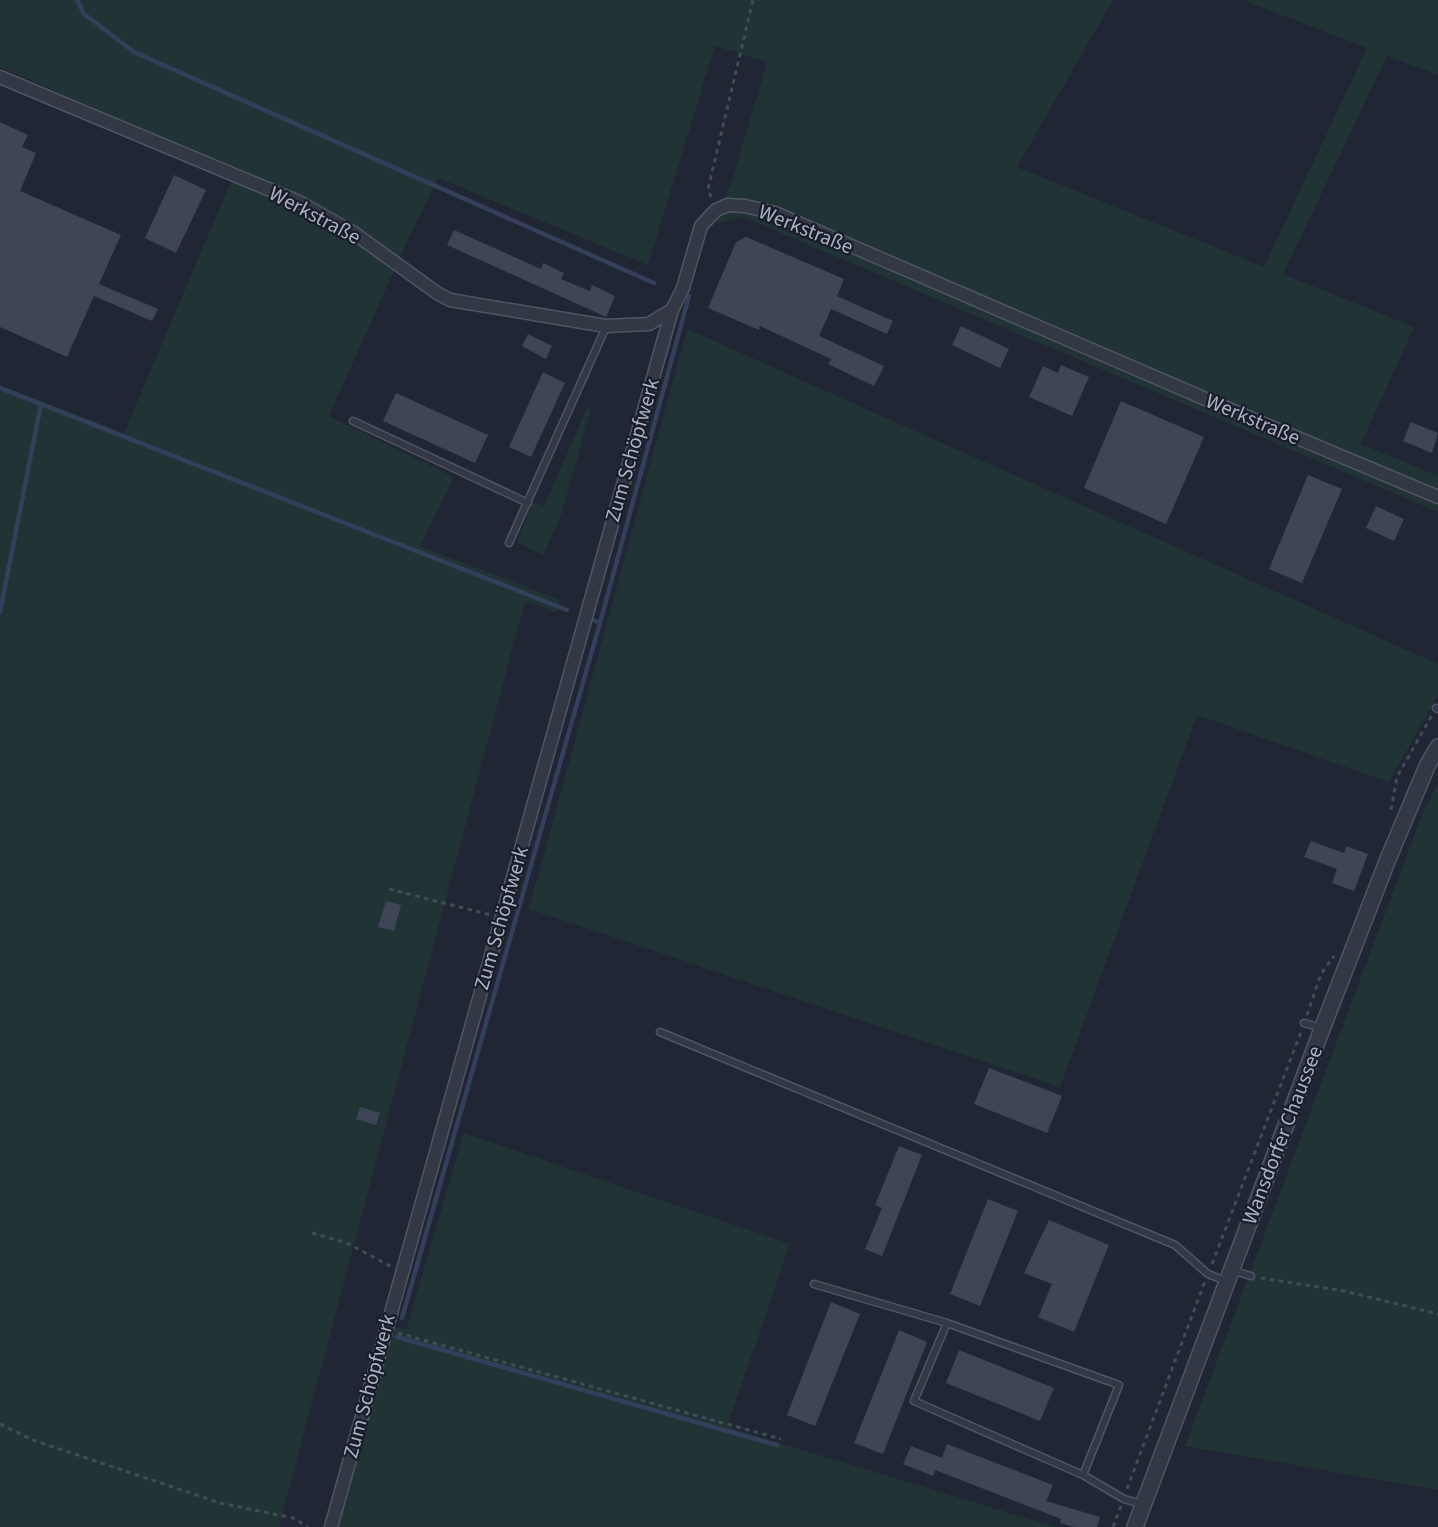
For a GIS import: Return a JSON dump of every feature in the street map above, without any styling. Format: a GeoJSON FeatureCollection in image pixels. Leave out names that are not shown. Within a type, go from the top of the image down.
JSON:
{"type":"FeatureCollection","features":[{"type":"Feature","properties":{"kind":"street","name":"Werkstraße"},"geometry":{"type":"LineString","coordinates":[[0,77],[299,202],[354,233],[450,300],[606,326],[649,324],[672,310]]}},
{"type":"Feature","properties":{"kind":"street","name":"Werkstraße"},"geometry":{"type":"LineString","coordinates":[[716,210],[728,206],[745,206],[775,213],[1438,497]]}},
{"type":"Feature","properties":{"kind":"street"},"geometry":{"type":"LineString","coordinates":[[672,310],[683,288],[701,226],[716,210]]}},
{"type":"Feature","properties":{"kind":"street","name":"Zum Schöpfwerk"},"geometry":{"type":"LineString","coordinates":[[331,1527],[672,310]]}},
{"type":"Feature","properties":{"kind":"street","name":"Wansdorfer Chaussee"},"geometry":{"type":"LineString","coordinates":[[1135,1527],[1388,859],[1428,764],[1438,747]]}},
{"type":"Feature","properties":{"kind":"lane"},"geometry":{"type":"LineString","coordinates":[[509,543],[606,326]]}},
{"type":"Feature","properties":{"kind":"lane"},"geometry":{"type":"LineString","coordinates":[[353,421],[528,503]]}},
{"type":"Feature","properties":{"kind":"lane"},"geometry":{"type":"LineString","coordinates":[[1304,1023],[1322,1029]]}},
{"type":"Feature","properties":{"kind":"lane"},"geometry":{"type":"LineString","coordinates":[[660,1032],[1175,1245],[1208,1274],[1251,1276]]}},
{"type":"Feature","properties":{"kind":"lane"},"geometry":{"type":"LineString","coordinates":[[814,1284],[947,1323],[1119,1385],[1083,1475]]}},
{"type":"Feature","properties":{"kind":"lane"},"geometry":{"type":"LineString","coordinates":[[947,1323],[914,1401],[1083,1475],[1124,1499],[1143,1505]]}},
{"type":"Feature","properties":{"kind":"path"},"geometry":{"type":"LineString","coordinates":[[716,210],[708,189],[753,0]]}},
{"type":"Feature","properties":{"kind":"path"},"geometry":{"type":"LineString","coordinates":[[1389,819],[1397,777],[1437,708]]}},
{"type":"Feature","properties":{"kind":"path"},"geometry":{"type":"LineString","coordinates":[[389,889],[502,917]]}},
{"type":"Feature","properties":{"kind":"path"},"geometry":{"type":"LineString","coordinates":[[1113,1527],[1321,974],[1337,950]]}},
{"type":"Feature","properties":{"kind":"path"},"geometry":{"type":"LineString","coordinates":[[312,1233],[347,1243],[386,1266],[402,1269]]}},
{"type":"Feature","properties":{"kind":"path"},"geometry":{"type":"LineString","coordinates":[[1251,1276],[1344,1291],[1438,1314]]}},
{"type":"Feature","properties":{"kind":"path"},"geometry":{"type":"LineString","coordinates":[[385,1329],[781,1439]]}},
{"type":"Feature","properties":{"kind":"path"},"geometry":{"type":"LineString","coordinates":[[0,1424],[33,1440],[220,1503],[293,1518],[308,1527]]}},
{"type":"Feature","properties":{"kind":"shaded area"},"geometry":{"type":"Polygon","coordinates":[[[0,0],[1113,0],[1017,167],[1264,267],[1367,48],[1243,0],[1438,0],[1438,75],[1387,56],[1283,274],[1414,327],[1361,444],[1438,476],[1438,512],[743,217],[716,224],[733,178],[767,62],[715,46],[648,265],[438,178],[329,416],[454,477],[420,546],[560,600],[557,612],[525,601],[279,1527],[0,1527],[0,385],[124,433],[236,170],[0,67],[0,0]]]}},
{"type":"Feature","properties":{"kind":"shaded area"},"geometry":{"type":"Polygon","coordinates":[[[687,329],[1438,664],[1438,695],[1389,782],[1197,715],[1060,1087],[529,909],[687,329]]]}},
{"type":"Feature","properties":{"kind":"shaded area"},"geometry":{"type":"Polygon","coordinates":[[[587,408],[591,410],[561,515],[543,555],[517,542],[534,502],[544,506],[587,408]]]}},
{"type":"Feature","properties":{"kind":"shaded area"},"geometry":{"type":"Polygon","coordinates":[[[1438,783],[1438,1490],[1185,1446],[1424,810],[1438,783]]]}},
{"type":"Feature","properties":{"kind":"shaded area"},"geometry":{"type":"Polygon","coordinates":[[[464,1133],[790,1244],[727,1427],[1056,1527],[338,1527],[392,1326],[406,1330],[464,1133]]]}},
{"type":"Feature","properties":{"kind":"building"},"geometry":{"type":"Polygon","coordinates":[[[0,122],[28,135],[22,147],[36,153],[20,191],[121,235],[99,284],[158,309],[152,321],[94,296],[67,357],[0,327],[0,122]]]}},
{"type":"Feature","properties":{"kind":"building"},"geometry":{"type":"Polygon","coordinates":[[[174,175],[206,190],[176,253],[145,238],[174,175]]]}},
{"type":"Feature","properties":{"kind":"building"},"geometry":{"type":"Polygon","coordinates":[[[454,230],[541,269],[543,263],[564,273],[561,279],[590,291],[592,285],[615,296],[606,317],[447,245],[454,230]]]}},
{"type":"Feature","properties":{"kind":"building"},"geometry":{"type":"Polygon","coordinates":[[[746,237],[844,279],[837,296],[893,321],[887,334],[831,309],[819,336],[884,366],[874,386],[828,364],[831,359],[760,326],[759,330],[708,308],[736,242],[746,237]]]}},
{"type":"Feature","properties":{"kind":"building"},"geometry":{"type":"Polygon","coordinates":[[[961,326],[1009,349],[1000,368],[952,345],[961,326]]]}},
{"type":"Feature","properties":{"kind":"building"},"geometry":{"type":"Polygon","coordinates":[[[528,334],[552,346],[546,359],[522,346],[528,334]]]}},
{"type":"Feature","properties":{"kind":"building"},"geometry":{"type":"Polygon","coordinates":[[[1061,365],[1089,377],[1072,416],[1029,397],[1043,366],[1058,373],[1061,365]]]}},
{"type":"Feature","properties":{"kind":"building"},"geometry":{"type":"Polygon","coordinates":[[[543,372],[565,383],[531,457],[509,447],[543,372]]]}},
{"type":"Feature","properties":{"kind":"building"},"geometry":{"type":"Polygon","coordinates":[[[396,393],[488,435],[475,463],[383,421],[396,393]]]}},
{"type":"Feature","properties":{"kind":"building"},"geometry":{"type":"Polygon","coordinates":[[[1121,401],[1204,437],[1166,524],[1084,488],[1121,401]]]}},
{"type":"Feature","properties":{"kind":"building"},"geometry":{"type":"Polygon","coordinates":[[[1411,422],[1438,433],[1432,453],[1403,441],[1411,422]]]}},
{"type":"Feature","properties":{"kind":"building"},"geometry":{"type":"Polygon","coordinates":[[[1308,475],[1342,489],[1302,583],[1269,569],[1308,475]]]}},
{"type":"Feature","properties":{"kind":"building"},"geometry":{"type":"Polygon","coordinates":[[[1376,506],[1404,519],[1394,541],[1366,528],[1376,506]]]}},
{"type":"Feature","properties":{"kind":"building"},"geometry":{"type":"Polygon","coordinates":[[[1311,841],[1344,853],[1346,846],[1368,854],[1354,891],[1332,883],[1337,869],[1304,857],[1311,841]]]}},
{"type":"Feature","properties":{"kind":"building"},"geometry":{"type":"Polygon","coordinates":[[[386,901],[401,905],[394,931],[378,927],[386,901]]]}},
{"type":"Feature","properties":{"kind":"building"},"geometry":{"type":"Polygon","coordinates":[[[989,1068],[1062,1096],[1047,1133],[974,1104],[989,1068]]]}},
{"type":"Feature","properties":{"kind":"building"},"geometry":{"type":"Polygon","coordinates":[[[360,1107],[380,1113],[376,1125],[356,1119],[360,1107]]]}},
{"type":"Feature","properties":{"kind":"building"},"geometry":{"type":"Polygon","coordinates":[[[899,1146],[922,1155],[882,1256],[865,1249],[882,1208],[875,1205],[899,1146]]]}},
{"type":"Feature","properties":{"kind":"building"},"geometry":{"type":"Polygon","coordinates":[[[988,1199],[1018,1211],[980,1306],[950,1294],[988,1199]]]}},
{"type":"Feature","properties":{"kind":"building"},"geometry":{"type":"Polygon","coordinates":[[[1049,1220],[1109,1245],[1074,1332],[1038,1317],[1052,1284],[1024,1273],[1049,1220]]]}},
{"type":"Feature","properties":{"kind":"building"},"geometry":{"type":"Polygon","coordinates":[[[831,1302],[860,1314],[815,1426],[787,1415],[831,1302]]]}},
{"type":"Feature","properties":{"kind":"building"},"geometry":{"type":"Polygon","coordinates":[[[899,1330],[927,1342],[883,1454],[854,1443],[899,1330]]]}},
{"type":"Feature","properties":{"kind":"building"},"geometry":{"type":"Polygon","coordinates":[[[959,1350],[1054,1388],[1040,1421],[946,1383],[959,1350]]]}},
{"type":"Feature","properties":{"kind":"building"},"geometry":{"type":"Polygon","coordinates":[[[947,1444],[1053,1485],[1046,1501],[1100,1517],[1097,1527],[1074,1527],[1060,1523],[1061,1519],[935,1470],[933,1476],[903,1464],[911,1446],[942,1458],[947,1444]]]}},
{"type":"Feature","properties":{"kind":"waterway"},"geometry":{"type":"LineString","coordinates":[[77,0],[84,14],[134,52],[654,283]]}},
{"type":"Feature","properties":{"kind":"waterway"},"geometry":{"type":"LineString","coordinates":[[600,623],[689,296]]}},
{"type":"Feature","properties":{"kind":"waterway"},"geometry":{"type":"LineString","coordinates":[[0,388],[567,610]]}},
{"type":"Feature","properties":{"kind":"waterway"},"geometry":{"type":"LineString","coordinates":[[0,612],[41,404]]}},
{"type":"Feature","properties":{"kind":"waterway"},"geometry":{"type":"LineString","coordinates":[[402,1318],[600,623],[593,620]]}},
{"type":"Feature","properties":{"kind":"waterway"},"geometry":{"type":"LineString","coordinates":[[397,1337],[777,1445]]}}]}
